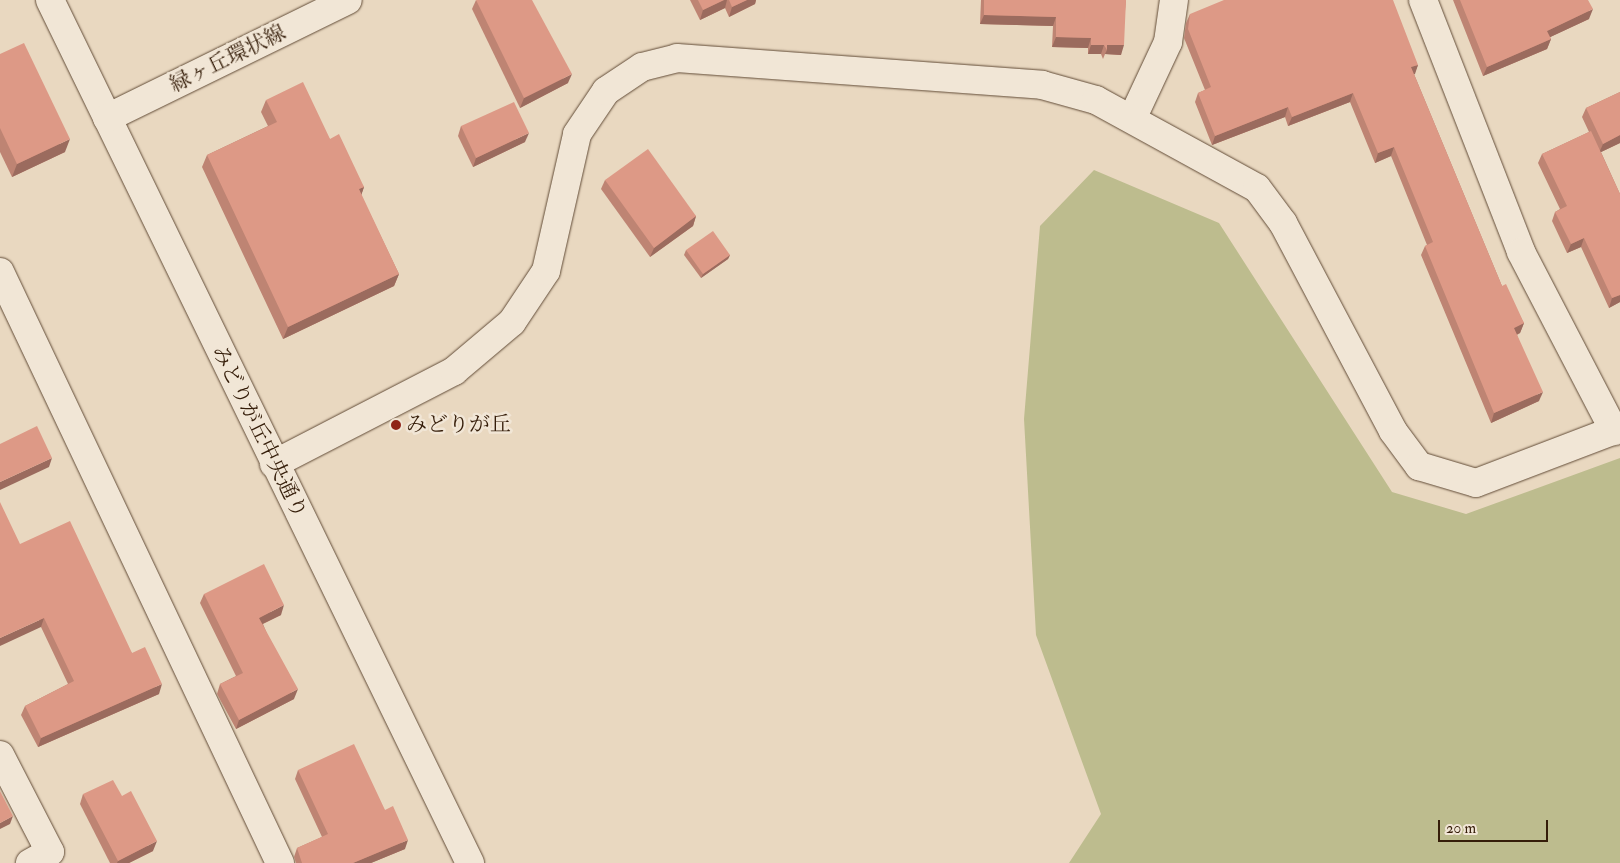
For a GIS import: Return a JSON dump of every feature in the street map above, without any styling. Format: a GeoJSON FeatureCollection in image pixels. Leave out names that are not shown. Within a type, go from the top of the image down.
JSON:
{"type":"FeatureCollection","features":[{"type":"Feature","properties":{"kind":"street","name":"みどりが丘中央通り"},"geometry":{"type":"LineString","coordinates":[[50,0],[274,464],[470,863]]}},
{"type":"Feature","properties":{"kind":"street","name":"緑ヶ丘環状線"},"geometry":{"type":"LineString","coordinates":[[107,118],[348,0]]}},
{"type":"Feature","properties":{"kind":"street"},"geometry":{"type":"LineString","coordinates":[[1132,119],[1168,42],[1174,0]]}},
{"type":"Feature","properties":{"kind":"street"},"geometry":{"type":"LineString","coordinates":[[274,464],[454,371],[512,322],[546,271],[577,134],[606,91],[642,68],[677,58],[1042,85],[1096,100],[1257,188],[1283,223],[1393,431],[1419,466],[1476,483],[1617,430],[1521,252],[1423,0]]}},
{"type":"Feature","properties":{"kind":"street"},"geometry":{"type":"LineString","coordinates":[[0,272],[280,863]]}},
{"type":"Feature","properties":{"kind":"street"},"geometry":{"type":"LineString","coordinates":[[0,755],[50,852],[30,863]]}},
{"type":"Feature","properties":{"kind":"shaded area"},"geometry":{"type":"Polygon","coordinates":[[[1094,170],[1219,223],[1392,492],[1466,514],[1620,458],[1620,863],[1069,863],[1101,814],[1036,635],[1024,419],[1040,226],[1094,170]]]}},
{"type":"Feature","properties":{"kind":"building"},"geometry":{"type":"Polygon","coordinates":[[[476,0],[532,0],[572,74],[524,98],[476,0]]]}},
{"type":"Feature","properties":{"kind":"building"},"geometry":{"type":"Polygon","coordinates":[[[698,0],[724,0],[703,10],[698,0]]]}},
{"type":"Feature","properties":{"kind":"building"},"geometry":{"type":"Polygon","coordinates":[[[729,0],[747,0],[732,7],[729,0]]]}},
{"type":"Feature","properties":{"kind":"building"},"geometry":{"type":"Polygon","coordinates":[[[984,0],[1126,0],[1124,45],[1107,45],[1107,50],[1104,45],[1091,45],[1091,38],[1056,37],[1056,17],[984,15],[984,0]]]}},
{"type":"Feature","properties":{"kind":"building"},"geometry":{"type":"Polygon","coordinates":[[[1224,0],[1393,0],[1418,65],[1411,67],[1502,286],[1506,284],[1524,323],[1514,328],[1543,392],[1494,413],[1425,246],[1433,242],[1394,147],[1378,153],[1353,93],[1292,117],[1288,107],[1215,136],[1198,93],[1211,87],[1188,29],[1190,14],[1224,0]]]}},
{"type":"Feature","properties":{"kind":"building"},"geometry":{"type":"Polygon","coordinates":[[[1460,0],[1588,0],[1593,9],[1547,31],[1551,39],[1487,67],[1460,0]]]}},
{"type":"Feature","properties":{"kind":"building"},"geometry":{"type":"Polygon","coordinates":[[[24,43],[70,139],[17,164],[0,128],[0,54],[24,43]]]}},
{"type":"Feature","properties":{"kind":"building"},"geometry":{"type":"Polygon","coordinates":[[[303,82],[330,139],[339,134],[364,187],[359,189],[399,274],[288,327],[207,155],[277,122],[266,100],[303,82]]]}},
{"type":"Feature","properties":{"kind":"building"},"geometry":{"type":"Polygon","coordinates":[[[1620,92],[1620,135],[1603,144],[1586,108],[1620,92]]]}},
{"type":"Feature","properties":{"kind":"building"},"geometry":{"type":"Polygon","coordinates":[[[514,102],[529,133],[476,158],[461,126],[514,102]]]}},
{"type":"Feature","properties":{"kind":"building"},"geometry":{"type":"Polygon","coordinates":[[[1591,131],[1620,194],[1620,295],[1612,298],[1584,238],[1571,244],[1555,212],[1567,206],[1542,154],[1591,131]]]}},
{"type":"Feature","properties":{"kind":"building"},"geometry":{"type":"Polygon","coordinates":[[[648,149],[696,216],[654,248],[605,180],[648,149]]]}},
{"type":"Feature","properties":{"kind":"building"},"geometry":{"type":"Polygon","coordinates":[[[713,231],[730,255],[703,274],[686,250],[713,231]]]}},
{"type":"Feature","properties":{"kind":"building"},"geometry":{"type":"Polygon","coordinates":[[[37,426],[52,458],[0,482],[0,444],[37,426]]]}},
{"type":"Feature","properties":{"kind":"building"},"geometry":{"type":"Polygon","coordinates":[[[0,502],[20,544],[70,521],[132,653],[145,647],[162,684],[41,738],[25,706],[74,681],[44,618],[0,638],[0,502]]]}},
{"type":"Feature","properties":{"kind":"building"},"geometry":{"type":"Polygon","coordinates":[[[264,564],[284,605],[259,618],[298,689],[239,720],[220,684],[243,673],[204,594],[264,564]]]}},
{"type":"Feature","properties":{"kind":"building"},"geometry":{"type":"Polygon","coordinates":[[[354,744],[385,810],[393,806],[408,840],[353,863],[302,863],[297,848],[328,834],[298,770],[354,744]]]}},
{"type":"Feature","properties":{"kind":"building"},"geometry":{"type":"Polygon","coordinates":[[[113,780],[122,796],[131,791],[157,841],[118,861],[83,794],[113,780]]]}},
{"type":"Feature","properties":{"kind":"building"},"geometry":{"type":"Polygon","coordinates":[[[0,791],[13,816],[0,823],[0,791]]]}},
{"type":"Feature","properties":{"kind":"place","name":"みどりが丘"},"geometry":{"type":"Point","coordinates":[396,425]}}]}
